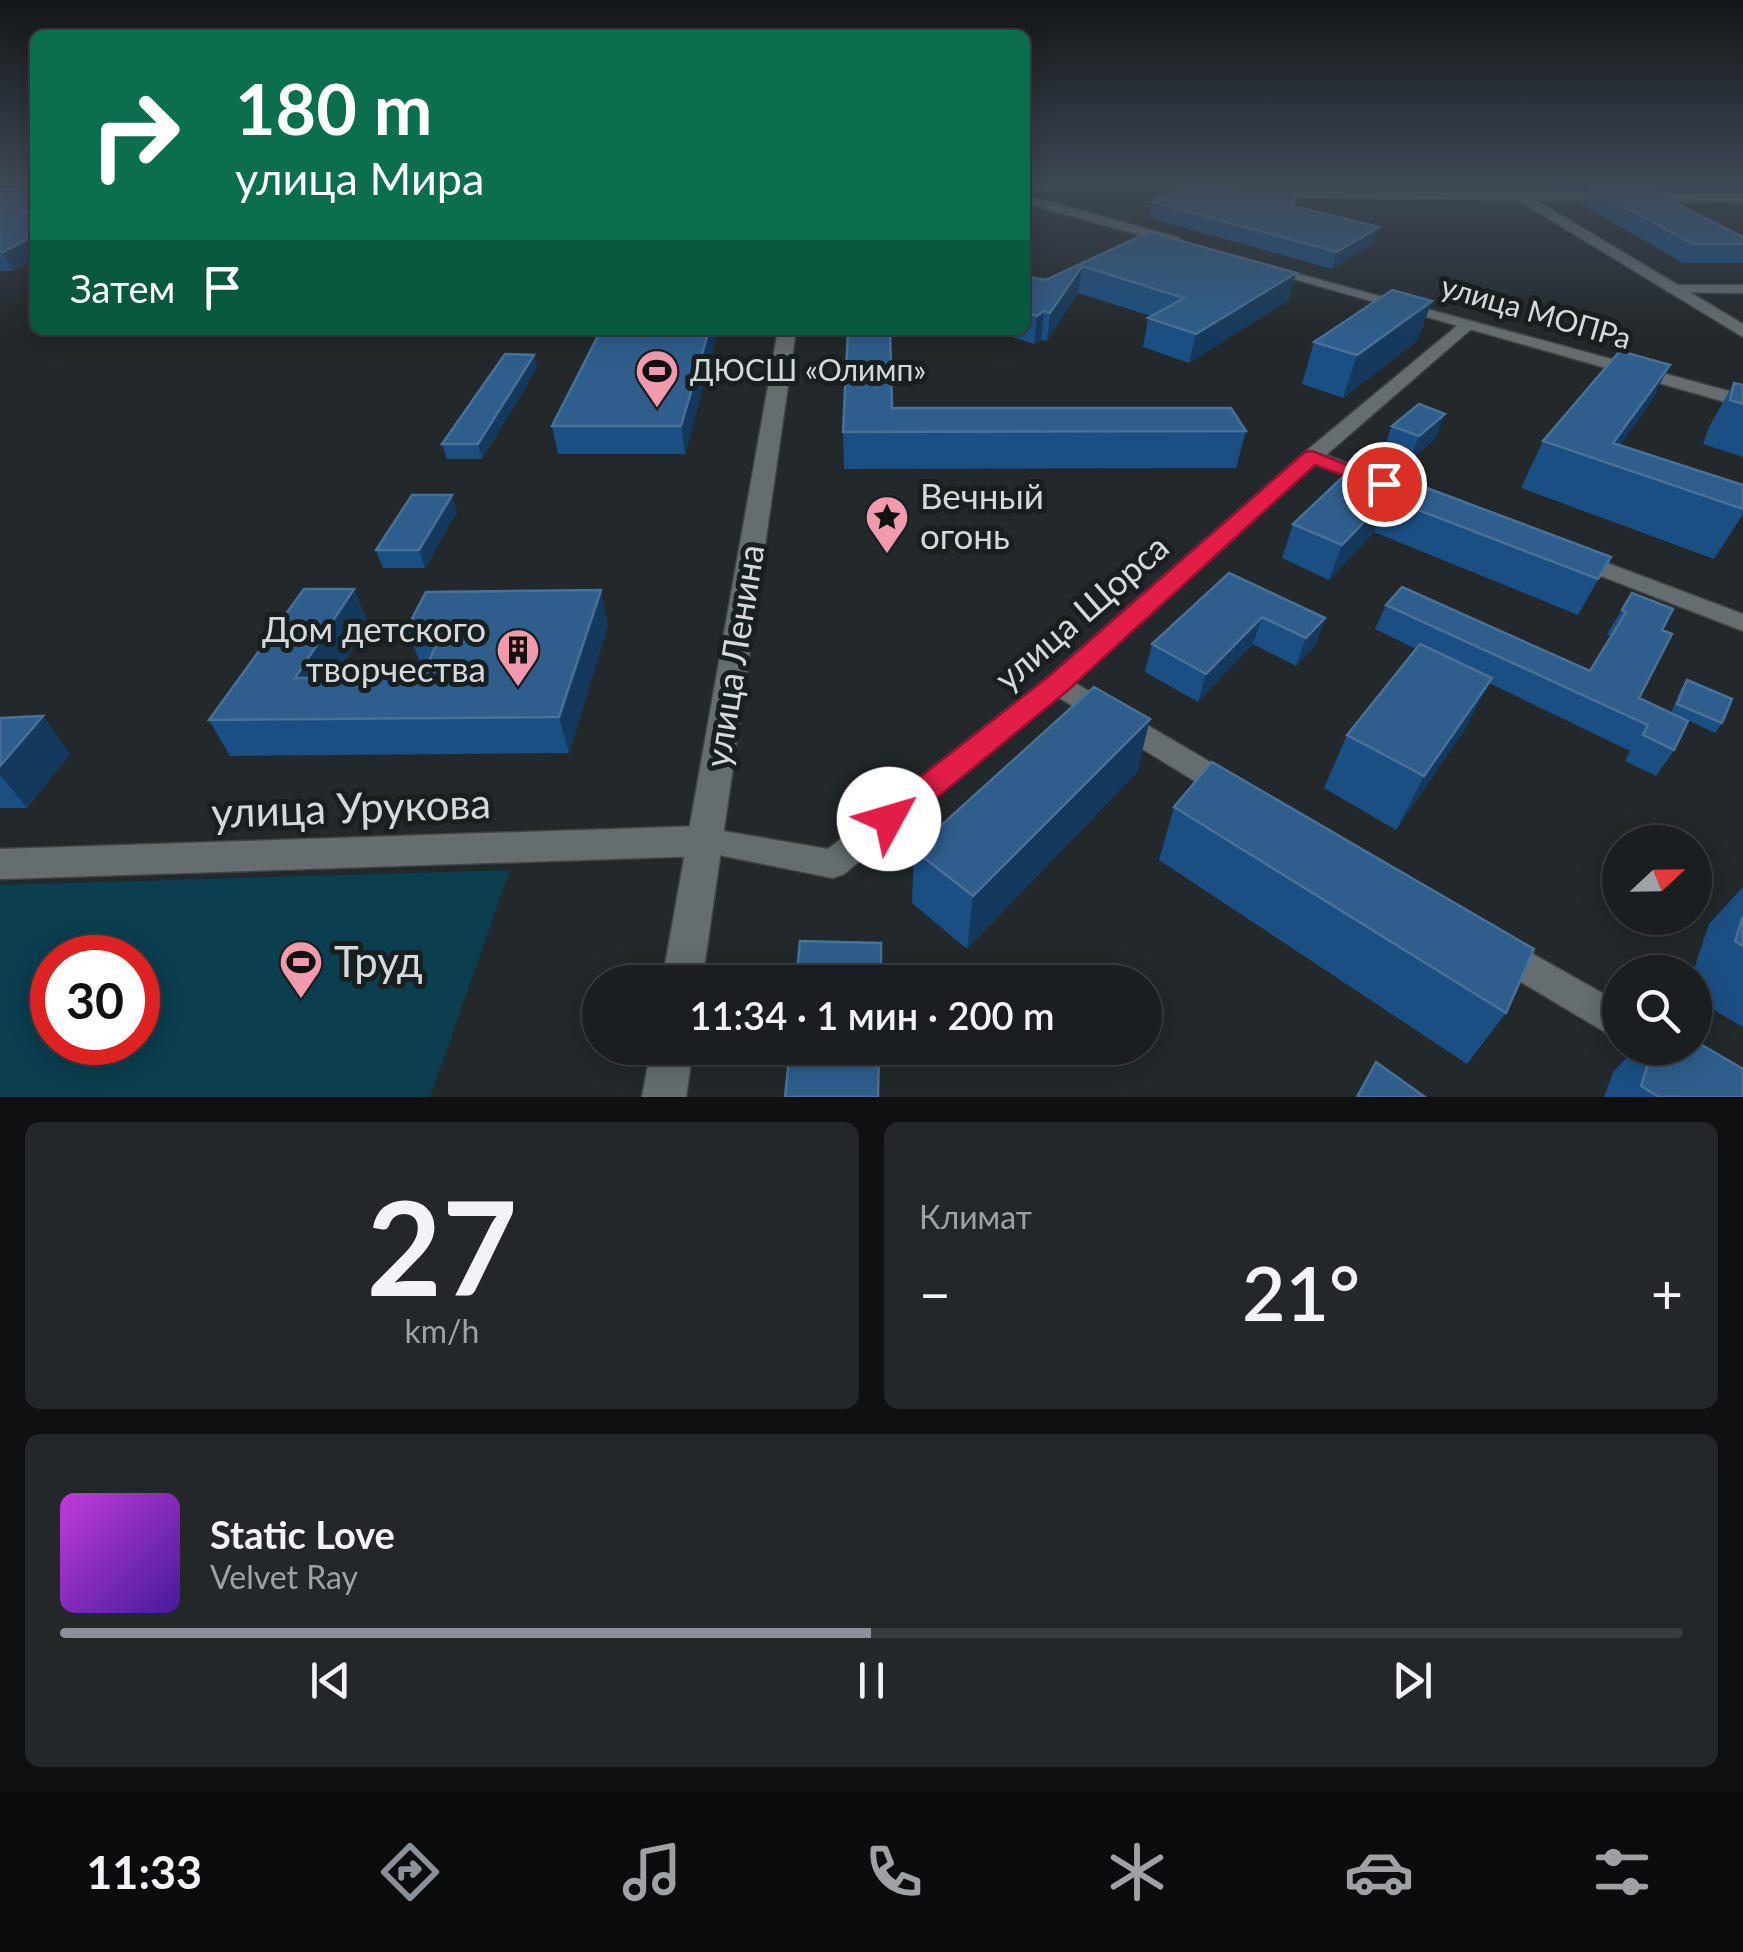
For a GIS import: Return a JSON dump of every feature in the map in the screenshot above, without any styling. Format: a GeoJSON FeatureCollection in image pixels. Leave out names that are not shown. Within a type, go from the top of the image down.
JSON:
{"type":"FeatureCollection","features":[{"type":"Feature","properties":{"kind":"street"},"geometry":{"type":"LineString","coordinates":[[1151,234],[1190,245]]}},
{"type":"Feature","properties":{"kind":"street"},"geometry":{"type":"LineString","coordinates":[[1583,234],[1743,332]]}},
{"type":"Feature","properties":{"kind":"street","name":"улица МОПРа"},"geometry":{"type":"LineString","coordinates":[[1245,260],[1743,401]]}},
{"type":"Feature","properties":{"kind":"street"},"geometry":{"type":"LineString","coordinates":[[1672,289],[1743,289]]}},
{"type":"Feature","properties":{"kind":"street","name":"улица Щорса"},"geometry":{"type":"LineString","coordinates":[[705,842],[833,864],[1058,684],[1312,456],[1470,323]]}},
{"type":"Feature","properties":{"kind":"street","name":"улица Ленина"},"geometry":{"type":"LineString","coordinates":[[685,965],[786,335]]}},
{"type":"Feature","properties":{"kind":"street"},"geometry":{"type":"LineString","coordinates":[[1312,456],[1420,498]]}},
{"type":"Feature","properties":{"kind":"street"},"geometry":{"type":"LineString","coordinates":[[1564,554],[1743,623]]}},
{"type":"Feature","properties":{"kind":"street"},"geometry":{"type":"LineString","coordinates":[[1058,684],[1260,806]]}},
{"type":"Feature","properties":{"kind":"street","name":"улица Урукова"},"geometry":{"type":"LineString","coordinates":[[0,864],[705,842]]}},
{"type":"Feature","properties":{"kind":"street"},"geometry":{"type":"LineString","coordinates":[[1479,939],[1602,1012]]}},
{"type":"Feature","properties":{"kind":"street"},"geometry":{"type":"LineString","coordinates":[[664,1097],[669,1065]]}},
{"type":"Feature","properties":{"kind":"shaded area","name":"Труд"},"geometry":{"type":"Polygon","coordinates":[[[510,870],[430,1097],[0,1097],[0,885],[510,870]]]}},
{"type":"Feature","properties":{"kind":"building"},"geometry":{"type":"Polygon","coordinates":[[[0,234],[30,234],[30,238],[0,252],[0,234]]]}},
{"type":"Feature","properties":{"kind":"building"},"geometry":{"type":"Polygon","coordinates":[[[1144,234],[1157,234],[1296,273],[1196,334],[1148,318],[1184,298],[1082,266],[1050,313],[1030,314],[1030,277],[1046,280],[1144,234]]]}},
{"type":"Feature","properties":{"kind":"building"},"geometry":{"type":"Polygon","coordinates":[[[1271,234],[1367,234],[1337,252],[1271,234]]]}},
{"type":"Feature","properties":{"kind":"building"},"geometry":{"type":"Polygon","coordinates":[[[1675,234],[1743,237],[1743,244],[1693,244],[1675,234]]]}},
{"type":"Feature","properties":{"kind":"building"},"geometry":{"type":"Polygon","coordinates":[[[1392,290],[1432,301],[1357,355],[1314,342],[1392,290]]]}},
{"type":"Feature","properties":{"kind":"building"},"geometry":{"type":"Polygon","coordinates":[[[598,335],[708,335],[681,426],[552,426],[598,335]]]}},
{"type":"Feature","properties":{"kind":"building"},"geometry":{"type":"Polygon","coordinates":[[[848,335],[890,335],[892,408],[1231,408],[1246,431],[843,432],[848,335]]]}},
{"type":"Feature","properties":{"kind":"building"},"geometry":{"type":"Polygon","coordinates":[[[1620,351],[1670,365],[1613,443],[1743,485],[1743,509],[1543,441],[1620,351]]]}},
{"type":"Feature","properties":{"kind":"building"},"geometry":{"type":"Polygon","coordinates":[[[505,354],[534,355],[478,444],[442,444],[505,354]]]}},
{"type":"Feature","properties":{"kind":"building"},"geometry":{"type":"Polygon","coordinates":[[[1734,383],[1743,385],[1743,404],[1730,400],[1734,383]]]}},
{"type":"Feature","properties":{"kind":"building"},"geometry":{"type":"Polygon","coordinates":[[[1419,404],[1445,414],[1419,436],[1392,426],[1419,404]]]}},
{"type":"Feature","properties":{"kind":"building"},"geometry":{"type":"Polygon","coordinates":[[[1379,470],[1611,557],[1598,579],[1387,498],[1342,545],[1293,524],[1346,474],[1367,482],[1379,470]]]}},
{"type":"Feature","properties":{"kind":"building"},"geometry":{"type":"Polygon","coordinates":[[[412,495],[452,495],[419,550],[376,550],[412,495]]]}},
{"type":"Feature","properties":{"kind":"building"},"geometry":{"type":"Polygon","coordinates":[[[1229,573],[1325,618],[1306,638],[1262,617],[1206,674],[1152,644],[1229,573]]]}},
{"type":"Feature","properties":{"kind":"building"},"geometry":{"type":"Polygon","coordinates":[[[1402,587],[1590,671],[1626,612],[1622,610],[1632,593],[1673,609],[1662,630],[1672,634],[1639,698],[1688,721],[1674,750],[1643,735],[1648,725],[1386,605],[1402,587]]]}},
{"type":"Feature","properties":{"kind":"building"},"geometry":{"type":"Polygon","coordinates":[[[304,589],[354,589],[295,678],[421,677],[445,627],[407,628],[426,592],[601,590],[559,717],[209,720],[304,589]]]}},
{"type":"Feature","properties":{"kind":"building"},"geometry":{"type":"Polygon","coordinates":[[[1420,644],[1492,678],[1424,776],[1347,735],[1420,644]]]}},
{"type":"Feature","properties":{"kind":"building"},"geometry":{"type":"Polygon","coordinates":[[[1687,680],[1732,699],[1722,723],[1677,704],[1687,680]]]}},
{"type":"Feature","properties":{"kind":"building"},"geometry":{"type":"Polygon","coordinates":[[[1094,687],[1150,719],[973,896],[914,850],[1094,687]]]}},
{"type":"Feature","properties":{"kind":"building"},"geometry":{"type":"Polygon","coordinates":[[[43,716],[0,766],[0,718],[43,716]]]}},
{"type":"Feature","properties":{"kind":"building"},"geometry":{"type":"Polygon","coordinates":[[[1212,762],[1534,949],[1506,1013],[1174,807],[1212,762]]]}},
{"type":"Feature","properties":{"kind":"building"},"geometry":{"type":"Polygon","coordinates":[[[1743,916],[1743,946],[1735,941],[1743,916]]]}},
{"type":"Feature","properties":{"kind":"building"},"geometry":{"type":"Polygon","coordinates":[[[800,941],[881,943],[881,965],[798,965],[800,941]]]}},
{"type":"Feature","properties":{"kind":"building"},"geometry":{"type":"Polygon","coordinates":[[[1712,1051],[1743,1069],[1743,1097],[1659,1097],[1641,1086],[1648,1065],[1712,1065],[1712,1051]]]}},
{"type":"Feature","properties":{"kind":"building"},"geometry":{"type":"Polygon","coordinates":[[[1376,1062],[1425,1097],[1357,1097],[1376,1062]]]}},
{"type":"Feature","properties":{"kind":"building"},"geometry":{"type":"Polygon","coordinates":[[[788,1065],[879,1065],[878,1097],[785,1097],[788,1065]]]}},
{"type":"Feature","properties":{"kind":"place","name":"ДЮСШ «Олимп»"},"geometry":{"type":"Point","coordinates":[657,409]}},
{"type":"Feature","properties":{"kind":"place","name":"Вечный огонь"},"geometry":{"type":"Point","coordinates":[887,555]}},
{"type":"Feature","properties":{"kind":"place","name":"Дом детского творчества"},"geometry":{"type":"Point","coordinates":[518,688]}},
{"type":"Feature","properties":{"kind":"place","name":"Труд"},"geometry":{"type":"Point","coordinates":[301,1000]}},
{"type":"Feature","properties":{"kind":"route"},"geometry":{"type":"LineString","coordinates":[[889,819],[1058,684],[1312,456],[1384,484]]}}]}
